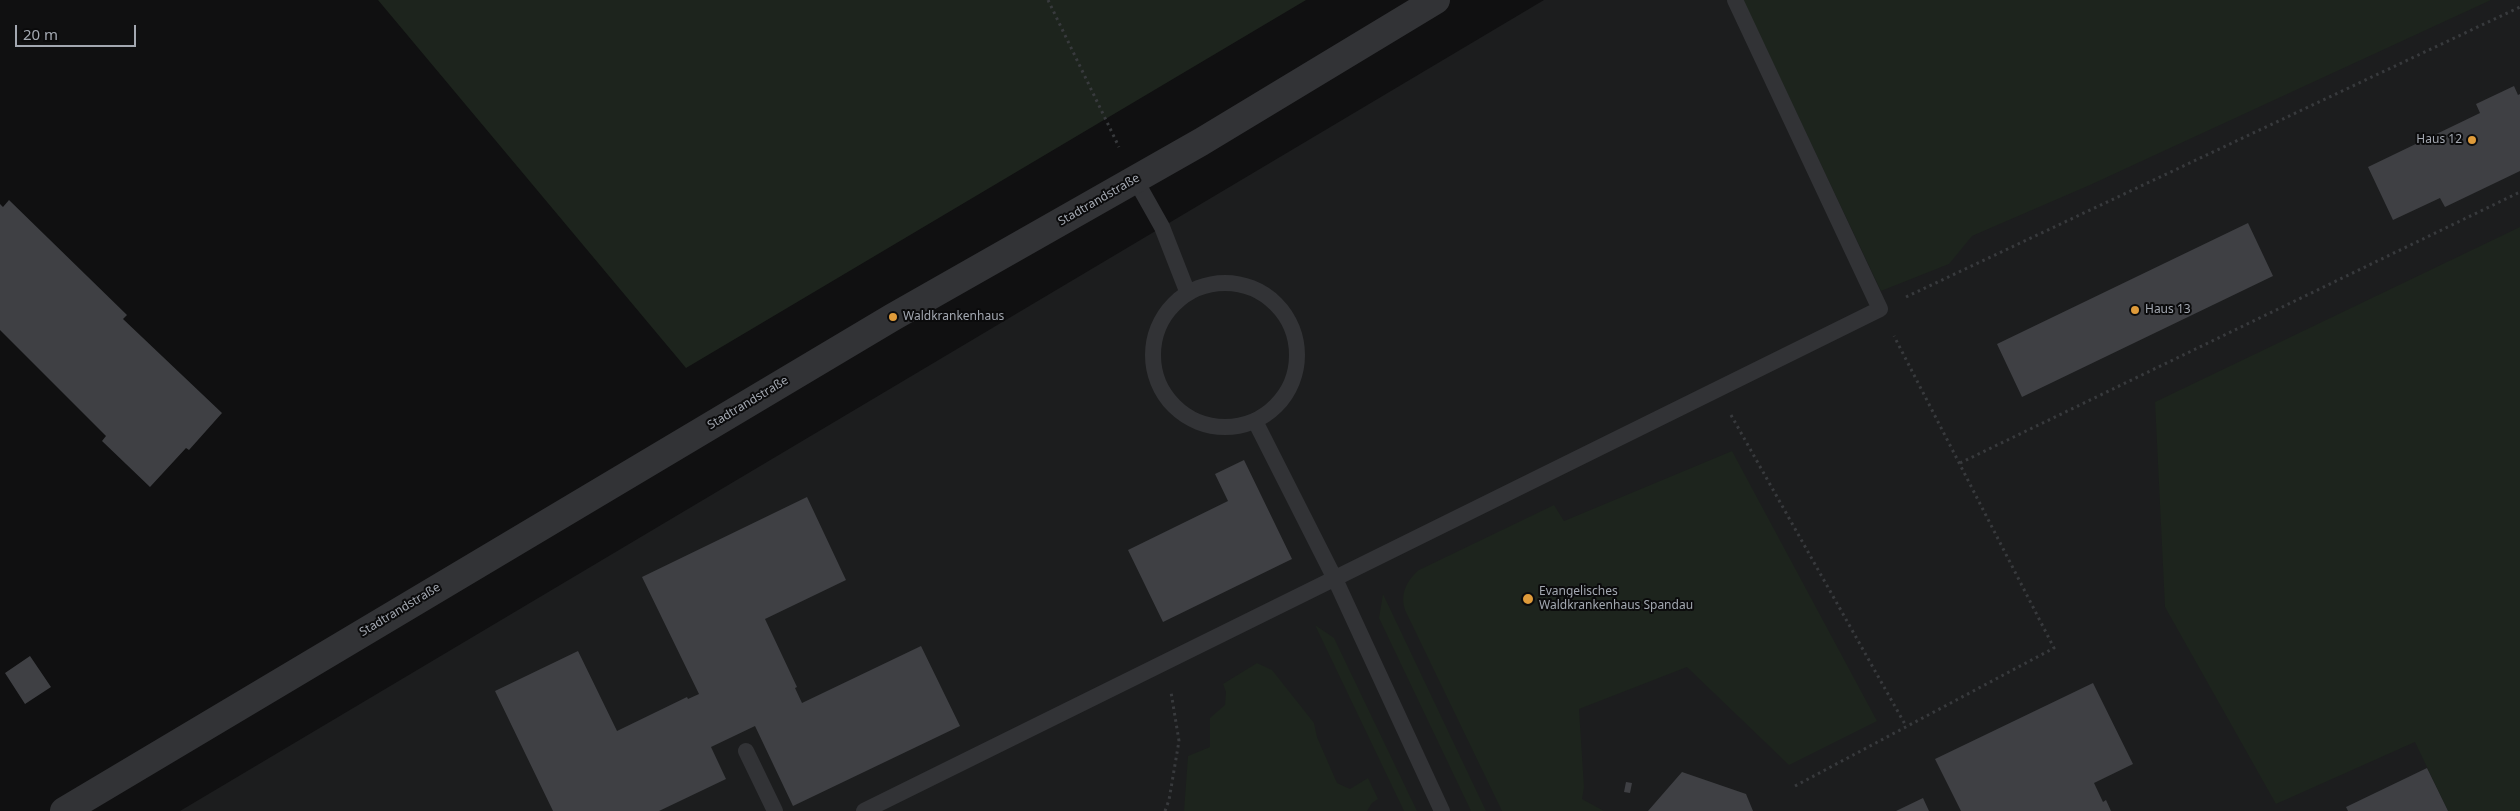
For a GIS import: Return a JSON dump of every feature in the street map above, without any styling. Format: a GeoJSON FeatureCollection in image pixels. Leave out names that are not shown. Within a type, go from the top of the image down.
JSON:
{"type":"FeatureCollection","features":[{"type":"Feature","properties":{"kind":"street","name":"Stadtrandstraße"},"geometry":{"type":"LineString","coordinates":[[64,811],[893,317],[1201,142],[1436,0]]}},
{"type":"Feature","properties":{"kind":"lane"},"geometry":{"type":"LineString","coordinates":[[864,811],[1880,309],[1735,0]]}},
{"type":"Feature","properties":{"kind":"lane"},"geometry":{"type":"LineString","coordinates":[[1135,179],[1162,227],[1187,291]]}},
{"type":"Feature","properties":{"kind":"lane"},"geometry":{"type":"LineString","coordinates":[[1225,282],[1250,286],[1271,298],[1287,317],[1296,340],[1297,364],[1290,388],[1275,408],[1255,421],[1232,427],[1209,426],[1187,417],[1169,402],[1156,382],[1152,359],[1154,335],[1164,314],[1187,291],[1225,282]]}},
{"type":"Feature","properties":{"kind":"lane"},"geometry":{"type":"LineString","coordinates":[[1255,421],[1335,579],[1442,811]]}},
{"type":"Feature","properties":{"kind":"lane"},"geometry":{"type":"LineString","coordinates":[[746,751],[775,811]]}},
{"type":"Feature","properties":{"kind":"path"},"geometry":{"type":"LineString","coordinates":[[1048,0],[1135,179]]}},
{"type":"Feature","properties":{"kind":"path"},"geometry":{"type":"LineString","coordinates":[[1795,786],[2054,648],[1880,309],[2520,7]]}},
{"type":"Feature","properties":{"kind":"path"},"geometry":{"type":"LineString","coordinates":[[1960,463],[2520,192]]}},
{"type":"Feature","properties":{"kind":"path"},"geometry":{"type":"LineString","coordinates":[[1717,391],[1906,726]]}},
{"type":"Feature","properties":{"kind":"path"},"geometry":{"type":"LineString","coordinates":[[1165,811],[1169,800],[1180,741],[1166,662]]}},
{"type":"Feature","properties":{"kind":"shaded area"},"geometry":{"type":"Polygon","coordinates":[[[378,0],[1306,0],[686,368],[378,0]]]}},
{"type":"Feature","properties":{"kind":"shaded area","name":"Evangelisches Waldkrankenhaus Spandau"},"geometry":{"type":"Polygon","coordinates":[[[1544,0],[2520,0],[2520,811],[180,811],[1544,0]]]}},
{"type":"Feature","properties":{"kind":"shaded area"},"geometry":{"type":"Polygon","coordinates":[[[1743,0],[2491,0],[2090,185],[1972,236],[1949,264],[1881,291],[1743,0]]]}},
{"type":"Feature","properties":{"kind":"shaded area"},"geometry":{"type":"Polygon","coordinates":[[[2520,227],[2520,811],[2448,811],[2415,742],[2276,804],[2165,607],[2155,402],[2520,227]]]}},
{"type":"Feature","properties":{"kind":"shaded area"},"geometry":{"type":"Polygon","coordinates":[[[1732,451],[1877,721],[1789,765],[1687,667],[1579,709],[1584,787],[1582,799],[1604,811],[1502,811],[1405,610],[1403,599],[1408,583],[1419,570],[1554,505],[1564,521],[1732,451]]]}},
{"type":"Feature","properties":{"kind":"shaded area"},"geometry":{"type":"Polygon","coordinates":[[[1383,594],[1486,811],[1471,811],[1379,618],[1383,594]]]}},
{"type":"Feature","properties":{"kind":"shaded area"},"geometry":{"type":"Polygon","coordinates":[[[1315,625],[1334,638],[1417,811],[1404,811],[1315,625]]]}},
{"type":"Feature","properties":{"kind":"shaded area"},"geometry":{"type":"Polygon","coordinates":[[[1257,663],[1272,670],[1314,723],[1317,737],[1337,783],[1350,789],[1368,778],[1378,799],[1372,803],[1367,811],[1184,811],[1188,756],[1210,747],[1210,718],[1225,705],[1226,692],[1223,684],[1257,663]]]}},
{"type":"Feature","properties":{"kind":"building","name":"Haus 12"},"geometry":{"type":"Polygon","coordinates":[[[2514,86],[2518,95],[2520,94],[2520,171],[2445,207],[2440,198],[2393,220],[2368,167],[2480,113],[2476,104],[2514,86]]]}},
{"type":"Feature","properties":{"kind":"building"},"geometry":{"type":"Polygon","coordinates":[[[9,200],[127,315],[123,319],[222,413],[189,450],[186,448],[150,487],[102,441],[106,436],[0,330],[0,204],[3,207],[9,200]]]}},
{"type":"Feature","properties":{"kind":"building","name":"Haus 13"},"geometry":{"type":"Polygon","coordinates":[[[2248,223],[2273,276],[2022,397],[1997,344],[2248,223]]]}},
{"type":"Feature","properties":{"kind":"building"},"geometry":{"type":"Polygon","coordinates":[[[1244,460],[1292,559],[1163,622],[1128,550],[1228,501],[1215,474],[1244,460]]]}},
{"type":"Feature","properties":{"kind":"building"},"geometry":{"type":"Polygon","coordinates":[[[807,497],[846,580],[765,619],[797,687],[795,688],[802,703],[921,646],[960,726],[793,806],[755,726],[711,747],[726,779],[659,811],[553,811],[495,691],[578,651],[617,731],[687,697],[688,699],[699,694],[642,577],[807,497]]]}},
{"type":"Feature","properties":{"kind":"building"},"geometry":{"type":"Polygon","coordinates":[[[30,656],[51,687],[25,704],[5,673],[30,656]]]}},
{"type":"Feature","properties":{"kind":"building"},"geometry":{"type":"Polygon","coordinates":[[[2093,683],[2133,764],[2094,783],[2103,802],[2106,800],[2111,811],[1961,811],[1935,759],[2093,683]]]}},
{"type":"Feature","properties":{"kind":"building"},"geometry":{"type":"Polygon","coordinates":[[[2427,768],[2448,811],[2348,811],[2346,807],[2427,768]]]}},
{"type":"Feature","properties":{"kind":"building"},"geometry":{"type":"Polygon","coordinates":[[[1682,772],[1746,794],[1753,811],[1648,811],[1682,772]]]}},
{"type":"Feature","properties":{"kind":"building"},"geometry":{"type":"Polygon","coordinates":[[[1626,782],[1632,783],[1630,793],[1624,792],[1626,782]]]}},
{"type":"Feature","properties":{"kind":"building"},"geometry":{"type":"Polygon","coordinates":[[[1923,798],[1929,811],[1896,811],[1923,798]]]}},
{"type":"Feature","properties":{"kind":"place","name":"Haus 12"},"geometry":{"type":"Point","coordinates":[2472,140]}},
{"type":"Feature","properties":{"kind":"place","name":"Haus 13"},"geometry":{"type":"Point","coordinates":[2135,310]}},
{"type":"Feature","properties":{"kind":"place","name":"Waldkrankenhaus"},"geometry":{"type":"Point","coordinates":[893,317]}},
{"type":"Feature","properties":{"kind":"place","name":"Evangelisches Waldkrankenhaus Spandau"},"geometry":{"type":"Point","coordinates":[1528,599]}}]}
